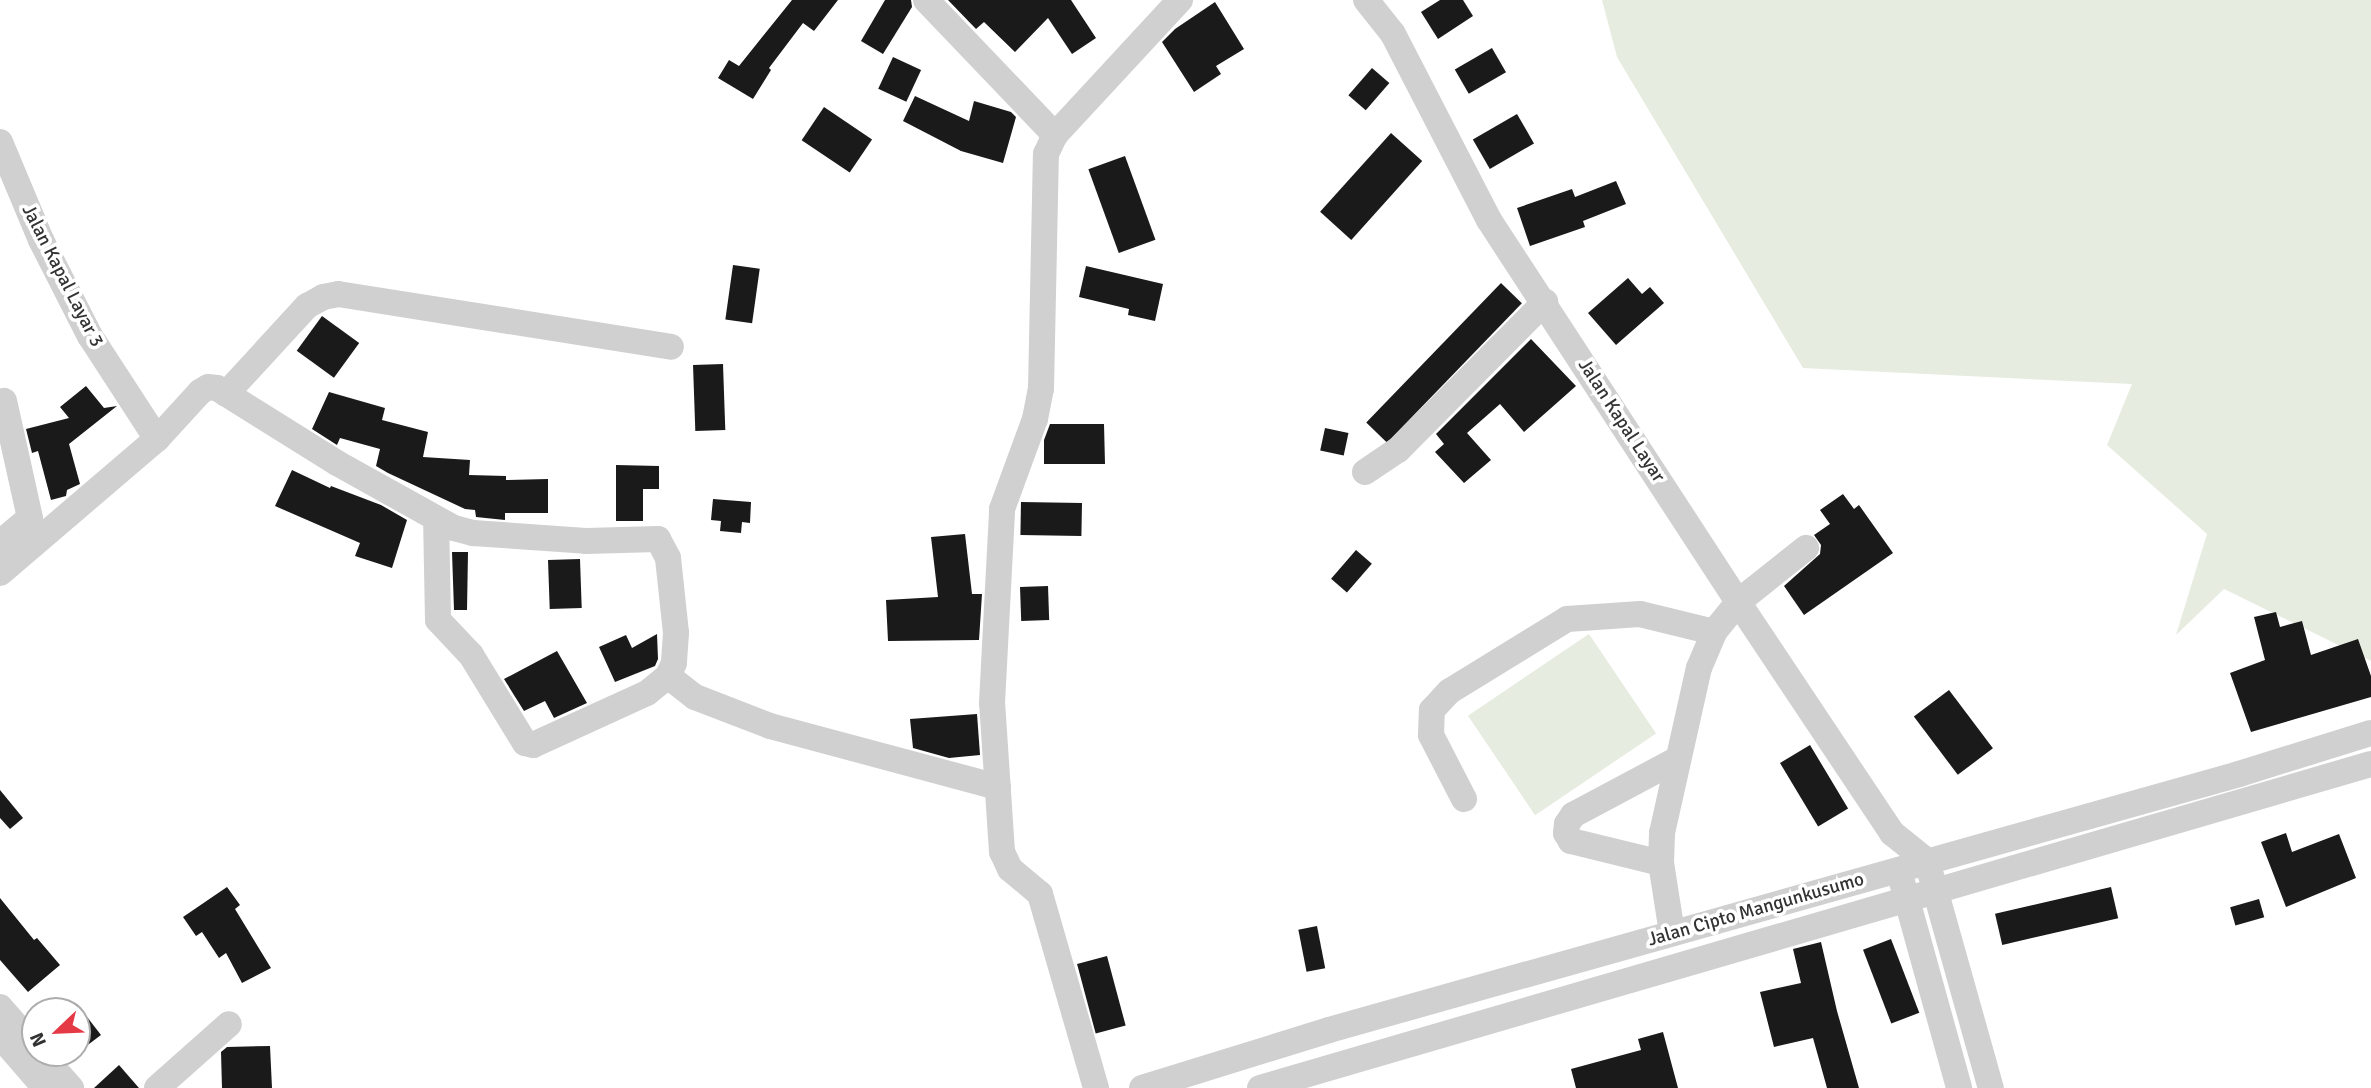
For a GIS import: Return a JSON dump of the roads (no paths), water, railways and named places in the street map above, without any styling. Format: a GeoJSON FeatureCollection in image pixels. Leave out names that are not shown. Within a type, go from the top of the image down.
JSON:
{"type":"FeatureCollection","features":[{"type":"Feature","properties":{"kind":"street"},"geometry":{"type":"LineString","coordinates":[[1096,1088],[1040,894],[1004,861],[992,703],[1002,509],[1035,419],[1041,389],[1046,154],[1055,135],[1180,0]]}},
{"type":"Feature","properties":{"kind":"street","name":"Jalan Kapal Layar"},"geometry":{"type":"LineString","coordinates":[[1366,0],[1393,34],[1489,220],[1892,833]]}},
{"type":"Feature","properties":{"kind":"street"},"geometry":{"type":"LineString","coordinates":[[933,2],[1055,135]]}},
{"type":"Feature","properties":{"kind":"street","name":"Jalan Kapal Layar 3"},"geometry":{"type":"LineString","coordinates":[[0,142],[41,240],[90,336],[158,439]]}},
{"type":"Feature","properties":{"kind":"street"},"geometry":{"type":"LineString","coordinates":[[226,394],[307,306],[323,297],[338,294],[671,347]]}},
{"type":"Feature","properties":{"kind":"street"},"geometry":{"type":"LineString","coordinates":[[1365,472],[1398,450],[1545,302]]}},
{"type":"Feature","properties":{"kind":"street"},"geometry":{"type":"LineString","coordinates":[[0,573],[158,439],[200,392],[208,387],[226,394],[337,463],[436,519],[473,533],[586,541],[658,539],[668,558],[676,633],[674,663],[668,676],[659,685],[622,705],[533,745],[525,743],[471,655],[438,620],[436,519]]}},
{"type":"Feature","properties":{"kind":"street"},"geometry":{"type":"LineString","coordinates":[[0,543],[30,518],[4,401]]}},
{"type":"Feature","properties":{"kind":"street"},"geometry":{"type":"LineString","coordinates":[[1672,933],[1661,863],[1662,833],[1699,668],[1714,632],[1738,602],[1806,548]]}},
{"type":"Feature","properties":{"kind":"street"},"geometry":{"type":"LineString","coordinates":[[1464,799],[1431,735],[1432,710],[1450,691],[1567,620],[1640,614],[1714,632]]}},
{"type":"Feature","properties":{"kind":"street"},"geometry":{"type":"LineString","coordinates":[[668,676],[695,697],[770,726],[998,787]]}},
{"type":"Feature","properties":{"kind":"street","name":"Jalan Cipto Mangunkusumo"},"geometry":{"type":"LineString","coordinates":[[1142,1088],[1329,1030],[2371,733]]}},
{"type":"Feature","properties":{"kind":"street"},"geometry":{"type":"LineString","coordinates":[[1661,863],[1571,841],[1566,833],[1567,824],[1573,815],[1678,759]]}},
{"type":"Feature","properties":{"kind":"street","name":"Jalan Cipto Mangunkusumo"},"geometry":{"type":"LineString","coordinates":[[1261,1088],[2371,764]]}},
{"type":"Feature","properties":{"kind":"street"},"geometry":{"type":"LineString","coordinates":[[1892,833],[1927,861],[1991,1088]]}},
{"type":"Feature","properties":{"kind":"street"},"geometry":{"type":"LineString","coordinates":[[1892,833],[1898,870],[1959,1088]]}},
{"type":"Feature","properties":{"kind":"street"},"geometry":{"type":"LineString","coordinates":[[0,1007],[21,1031]]}},
{"type":"Feature","properties":{"kind":"street"},"geometry":{"type":"LineString","coordinates":[[157,1088],[229,1024]]}},
{"type":"Feature","properties":{"kind":"street"},"geometry":{"type":"LineString","coordinates":[[0,1036],[45,1088]]}},
{"type":"Feature","properties":{"kind":"street"},"geometry":{"type":"LineString","coordinates":[[52,1067],[71,1088]]}}]}
